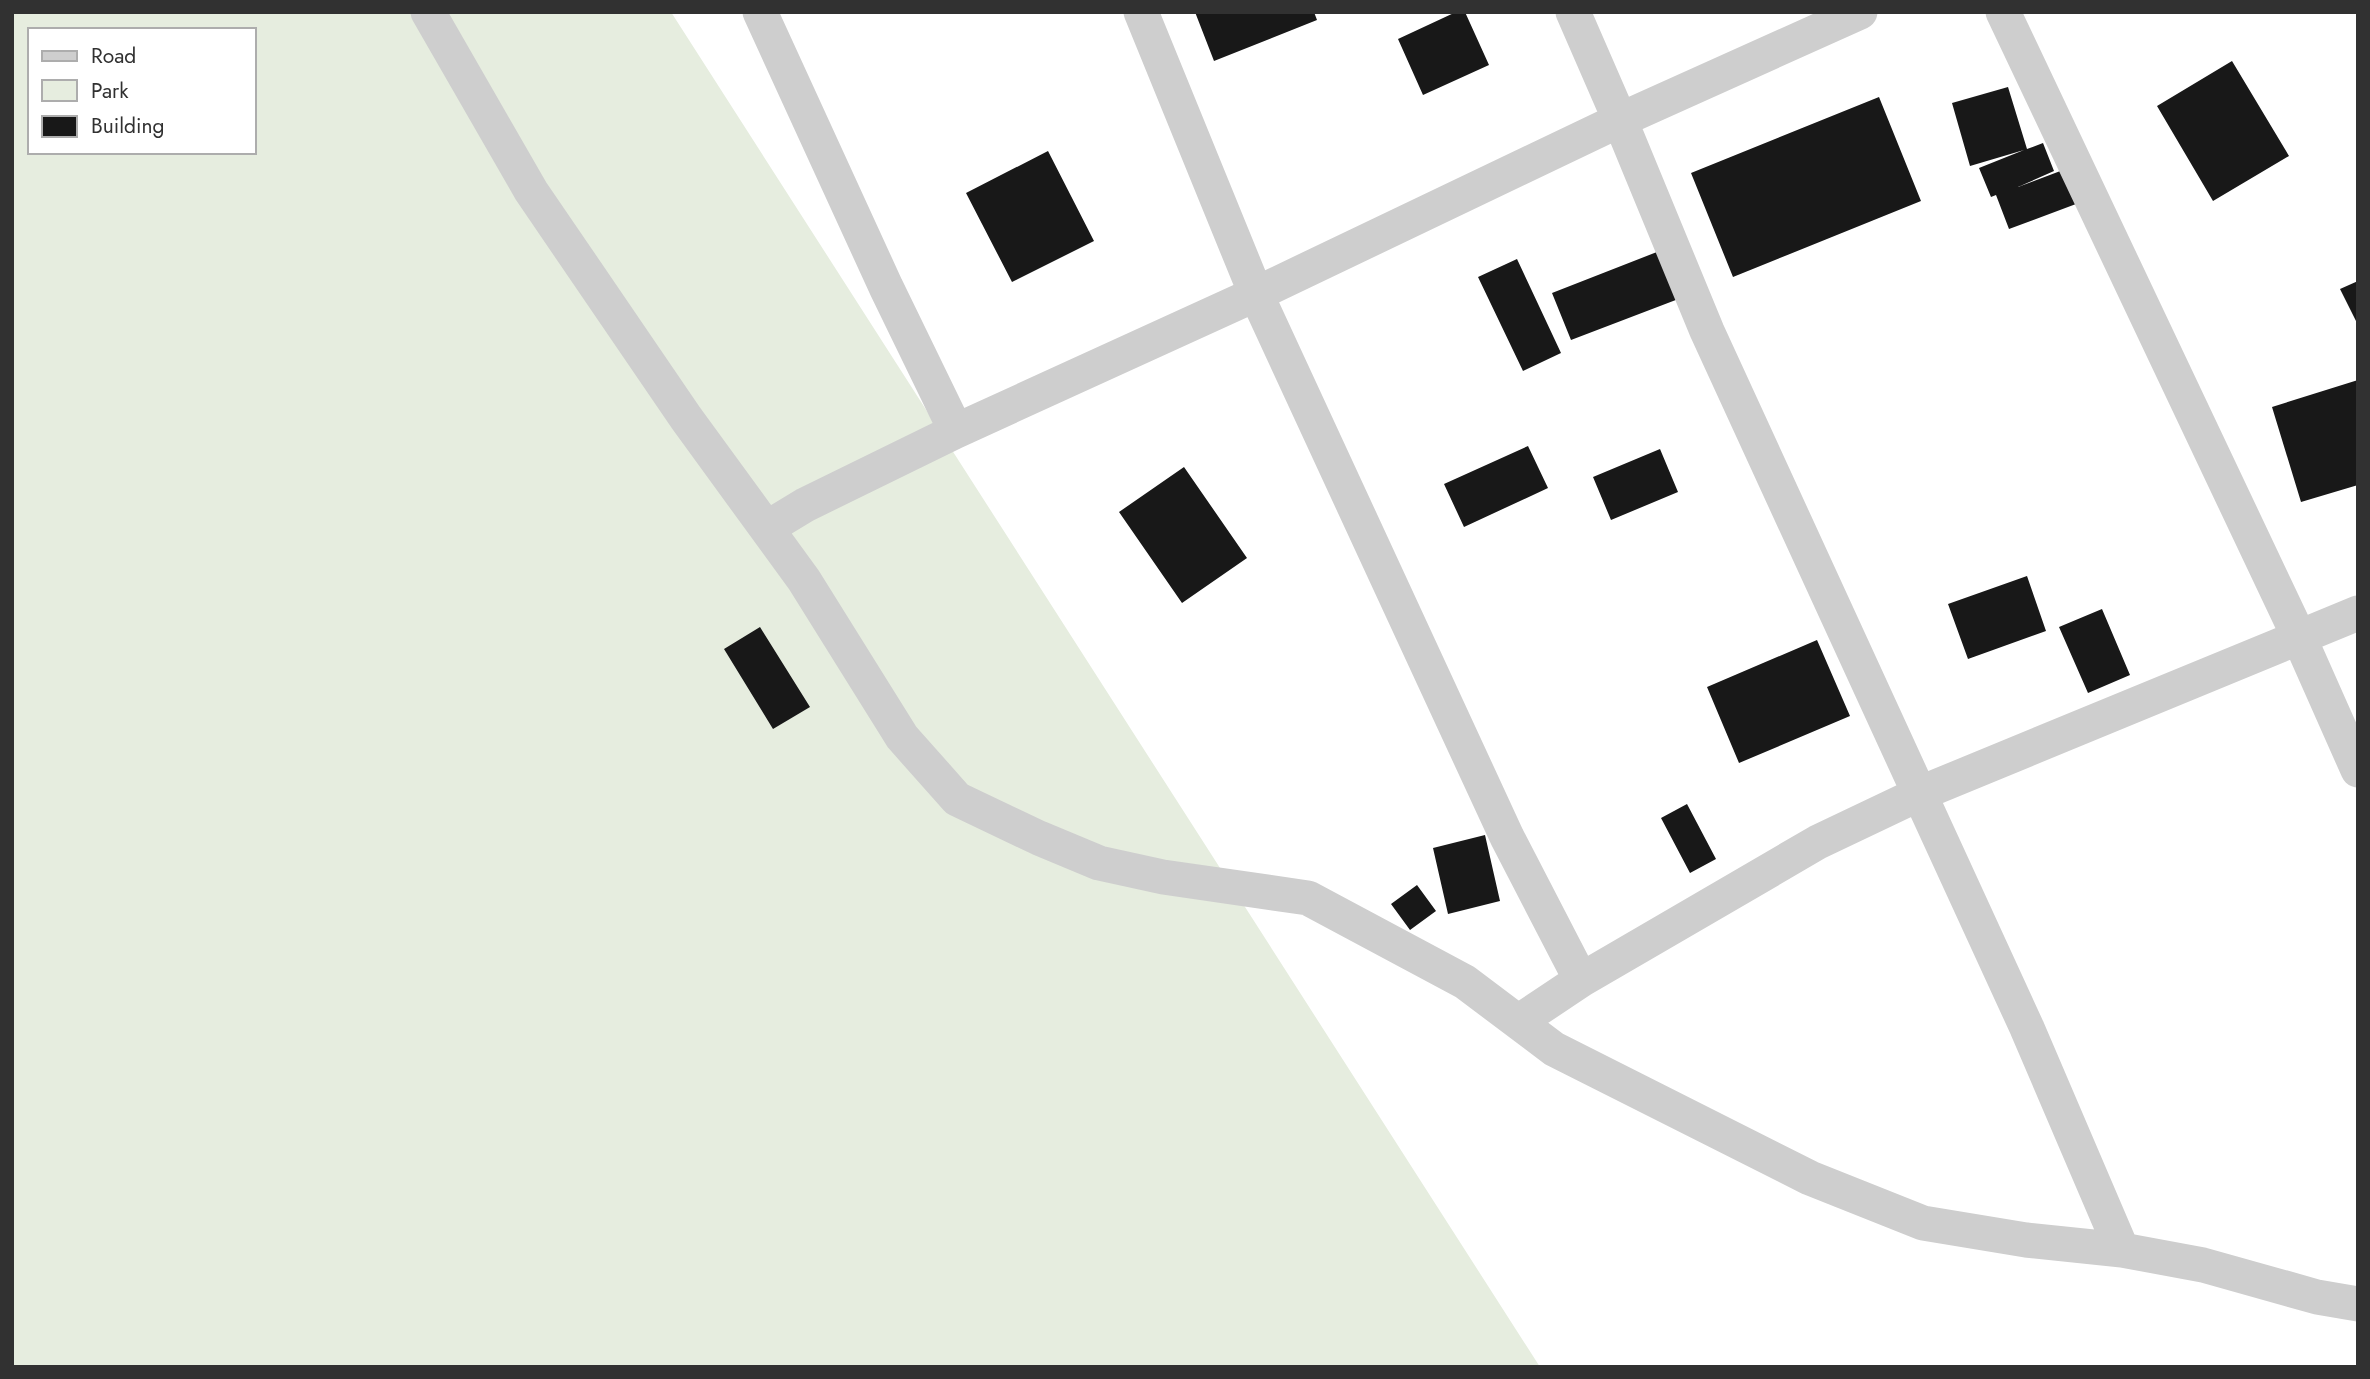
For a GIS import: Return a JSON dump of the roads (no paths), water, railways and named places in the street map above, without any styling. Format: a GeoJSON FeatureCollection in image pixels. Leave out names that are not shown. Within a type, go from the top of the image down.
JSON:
{"type":"FeatureCollection","features":[{"type":"Feature","properties":{"kind":"street"},"geometry":{"type":"LineString","coordinates":[[428,12],[531,191],[686,418],[804,580],[902,737],[957,799],[1038,838],[1100,863],[1163,877],[1308,898],[1465,982],[1554,1049],[1810,1178],[1923,1223],[2026,1240],[2122,1250],[2203,1265],[2317,1297],[2358,1304]]}},
{"type":"Feature","properties":{"kind":"street"},"geometry":{"type":"LineString","coordinates":[[760,12],[886,287],[956,432]]}},
{"type":"Feature","properties":{"kind":"street"},"geometry":{"type":"LineString","coordinates":[[1141,12],[1256,294],[1507,837],[1581,980]]}},
{"type":"Feature","properties":{"kind":"street"},"geometry":{"type":"LineString","coordinates":[[1573,12],[1713,344],[1921,793],[2027,1028],[2122,1250]]}},
{"type":"Feature","properties":{"kind":"street"},"geometry":{"type":"LineString","coordinates":[[767,528],[805,505],[956,432],[1256,294],[1620,120],[1860,12]]}},
{"type":"Feature","properties":{"kind":"street"},"geometry":{"type":"LineString","coordinates":[[2003,12],[2300,636],[2358,770]]}},
{"type":"Feature","properties":{"kind":"street"},"geometry":{"type":"LineString","coordinates":[[1518,1022],[1581,980],[1818,842],[1921,793],[2358,613]]}}]}
